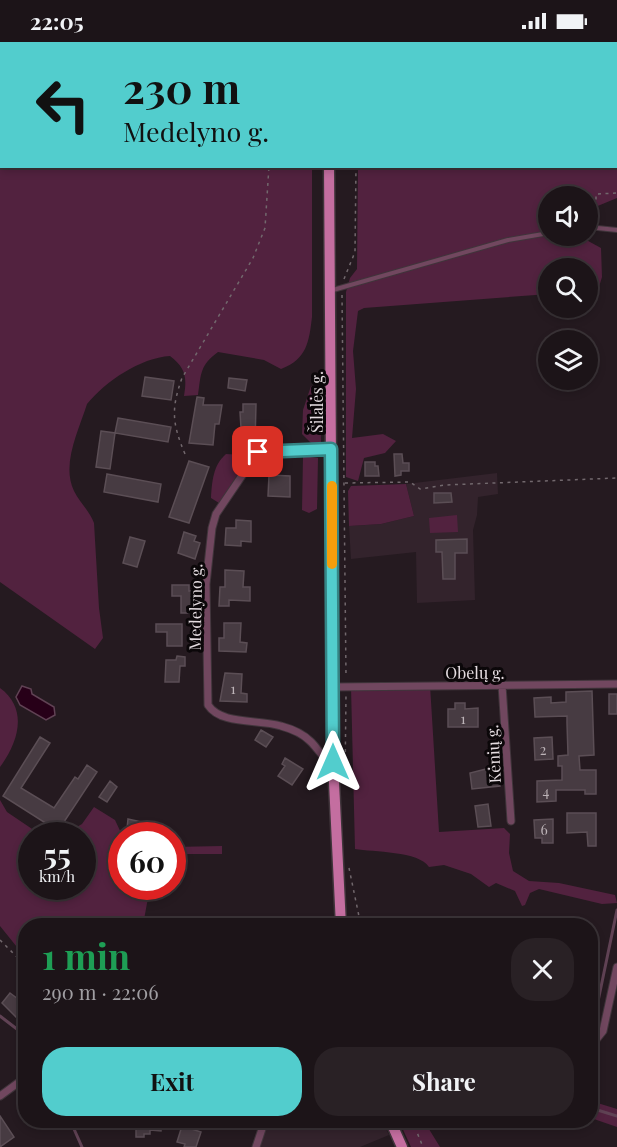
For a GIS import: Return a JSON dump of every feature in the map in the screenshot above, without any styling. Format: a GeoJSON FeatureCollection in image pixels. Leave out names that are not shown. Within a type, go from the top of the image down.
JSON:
{"type":"FeatureCollection","features":[{"type":"Feature","properties":{"kind":"main road","name":"Šilalės g."},"geometry":{"type":"LineString","coordinates":[[329,168],[333,762],[341,918]]}},
{"type":"Feature","properties":{"kind":"main road"},"geometry":{"type":"LineString","coordinates":[[394,1128],[402,1147]]}},
{"type":"Feature","properties":{"kind":"street","name":"Medelyno g."},"geometry":{"type":"LineString","coordinates":[[331,449],[258,452],[216,514],[206,584],[208,705],[214,715],[258,720],[302,734],[327,760],[333,762]]}},
{"type":"Feature","properties":{"kind":"street","name":"Obelų g."},"geometry":{"type":"LineString","coordinates":[[333,687],[617,684]]}},
{"type":"Feature","properties":{"kind":"street","name":"Kėnių g."},"geometry":{"type":"LineString","coordinates":[[502,685],[510,822]]}},
{"type":"Feature","properties":{"kind":"street"},"geometry":{"type":"LineString","coordinates":[[598,1040],[603,1031],[617,967]]}},
{"type":"Feature","properties":{"kind":"street"},"geometry":{"type":"LineString","coordinates":[[0,1096],[18,1083]]}},
{"type":"Feature","properties":{"kind":"street"},"geometry":{"type":"LineString","coordinates":[[256,1147],[262,1128]]}},
{"type":"Feature","properties":{"kind":"lane"},"geometry":{"type":"LineString","coordinates":[[598,226],[617,230]]}},
{"type":"Feature","properties":{"kind":"lane"},"geometry":{"type":"LineString","coordinates":[[330,290],[342,290],[508,240],[538,235]]}},
{"type":"Feature","properties":{"kind":"path"},"geometry":{"type":"LineString","coordinates":[[185,454],[174,421],[176,395],[182,378],[253,258],[265,228],[269,168]]}},
{"type":"Feature","properties":{"kind":"path"},"geometry":{"type":"LineString","coordinates":[[345,790],[342,290],[355,252],[356,168]]}},
{"type":"Feature","properties":{"kind":"path"},"geometry":{"type":"LineString","coordinates":[[598,194],[617,193]]}},
{"type":"Feature","properties":{"kind":"path"},"geometry":{"type":"LineString","coordinates":[[332,484],[410,482],[420,489],[445,485],[617,478]]}},
{"type":"Feature","properties":{"kind":"path"},"geometry":{"type":"LineString","coordinates":[[348,866],[359,918]]}},
{"type":"Feature","properties":{"kind":"path"},"geometry":{"type":"LineString","coordinates":[[0,940],[18,958]]}},
{"type":"Feature","properties":{"kind":"path"},"geometry":{"type":"LineString","coordinates":[[415,1128],[423,1147]]}},
{"type":"Feature","properties":{"kind":"shaded area"},"geometry":{"type":"Polygon","coordinates":[[[0,168],[312,168],[312,317],[308,342],[301,355],[290,365],[281,369],[264,360],[218,352],[205,366],[198,395],[184,396],[185,379],[182,369],[170,356],[159,358],[124,372],[87,404],[70,458],[69,470],[74,491],[94,523],[103,638],[95,649],[0,582],[0,168]]]}},
{"type":"Feature","properties":{"kind":"shaded area"},"geometry":{"type":"Polygon","coordinates":[[[358,168],[617,168],[617,198],[598,206],[598,186],[538,186],[538,246],[597,246],[601,248],[602,277],[598,290],[598,258],[538,258],[538,295],[364,308],[358,311],[353,351],[356,389],[352,438],[383,434],[396,441],[385,453],[364,458],[358,481],[346,477],[346,292],[350,278],[357,269],[358,168]]]}},
{"type":"Feature","properties":{"kind":"shaded area"},"geometry":{"type":"Polygon","coordinates":[[[311,386],[320,389],[321,444],[313,445],[302,434],[303,410],[311,386]]]}},
{"type":"Feature","properties":{"kind":"shaded area"},"geometry":{"type":"Polygon","coordinates":[[[226,454],[243,455],[247,460],[219,503],[211,498],[213,480],[218,463],[226,454]]]}},
{"type":"Feature","properties":{"kind":"shaded area"},"geometry":{"type":"Polygon","coordinates":[[[303,456],[318,458],[317,509],[309,513],[302,510],[303,456]]]}},
{"type":"Feature","properties":{"kind":"shaded area"},"geometry":{"type":"Polygon","coordinates":[[[497,473],[498,494],[478,497],[473,530],[475,600],[417,603],[416,552],[351,559],[349,526],[381,524],[414,516],[406,484],[497,473]]]}},
{"type":"Feature","properties":{"kind":"shaded area"},"geometry":{"type":"Polygon","coordinates":[[[406,484],[414,516],[381,524],[349,526],[348,491],[351,486],[406,484]]]}},
{"type":"Feature","properties":{"kind":"shaded area"},"geometry":{"type":"Polygon","coordinates":[[[457,515],[458,532],[430,533],[429,518],[457,515]]]}},
{"type":"Feature","properties":{"kind":"shaded area"},"geometry":{"type":"Polygon","coordinates":[[[430,685],[439,832],[504,828],[510,834],[509,853],[513,871],[529,881],[559,883],[615,895],[617,903],[602,904],[539,889],[530,893],[525,905],[522,906],[515,891],[496,883],[489,887],[471,874],[444,865],[429,867],[424,862],[406,855],[355,849],[351,687],[430,685]]]}},
{"type":"Feature","properties":{"kind":"shaded area"},"geometry":{"type":"Polygon","coordinates":[[[22,686],[31,689],[32,694],[54,707],[55,715],[46,720],[20,705],[16,697],[22,686]]]}},
{"type":"Feature","properties":{"kind":"shaded area"},"geometry":{"type":"Polygon","coordinates":[[[0,688],[15,706],[18,726],[12,747],[0,767],[0,688]]]}},
{"type":"Feature","properties":{"kind":"shaded area"},"geometry":{"type":"Polygon","coordinates":[[[0,800],[7,812],[22,822],[18,822],[18,900],[96,900],[96,822],[83,822],[94,807],[115,820],[116,822],[108,822],[108,900],[148,900],[144,918],[18,918],[18,948],[0,926],[0,800]]]}},
{"type":"Feature","properties":{"kind":"shaded area"},"geometry":{"type":"Polygon","coordinates":[[[222,846],[222,854],[186,854],[186,847],[222,846]]]}},
{"type":"Feature","properties":{"kind":"shaded area"},"geometry":{"type":"Polygon","coordinates":[[[598,1103],[617,1109],[617,1127],[598,1120],[598,1103]]]}},
{"type":"Feature","properties":{"kind":"shaded area"},"geometry":{"type":"Polygon","coordinates":[[[263,1128],[386,1128],[389,1135],[360,1147],[256,1147],[263,1128]]]}},
{"type":"Feature","properties":{"kind":"shaded area"},"geometry":{"type":"Polygon","coordinates":[[[402,1128],[428,1128],[440,1147],[411,1147],[402,1128]]]}},
{"type":"Feature","properties":{"kind":"building"},"geometry":{"type":"Polygon","coordinates":[[[145,377],[174,381],[171,400],[142,396],[145,377]]]}},
{"type":"Feature","properties":{"kind":"building"},"geometry":{"type":"Polygon","coordinates":[[[229,378],[247,380],[245,391],[228,388],[229,378]]]}},
{"type":"Feature","properties":{"kind":"building"},"geometry":{"type":"Polygon","coordinates":[[[197,397],[204,398],[203,405],[222,405],[219,424],[215,424],[213,445],[189,443],[197,397]]]}},
{"type":"Feature","properties":{"kind":"building"},"geometry":{"type":"Polygon","coordinates":[[[243,404],[256,404],[255,444],[242,444],[240,412],[243,412],[243,404]]]}},
{"type":"Feature","properties":{"kind":"building"},"geometry":{"type":"Polygon","coordinates":[[[118,418],[171,427],[168,442],[115,433],[118,418]]]}},
{"type":"Feature","properties":{"kind":"building"},"geometry":{"type":"Polygon","coordinates":[[[101,431],[115,433],[110,469],[96,467],[101,431]]]}},
{"type":"Feature","properties":{"kind":"building"},"geometry":{"type":"Polygon","coordinates":[[[394,454],[402,454],[403,463],[409,463],[409,471],[401,471],[401,475],[395,476],[394,454]]]}},
{"type":"Feature","properties":{"kind":"building"},"geometry":{"type":"Polygon","coordinates":[[[189,461],[209,467],[189,523],[169,517],[189,461]]]}},
{"type":"Feature","properties":{"kind":"building"},"geometry":{"type":"Polygon","coordinates":[[[365,462],[375,462],[379,476],[365,476],[365,462]]]}},
{"type":"Feature","properties":{"kind":"building"},"geometry":{"type":"Polygon","coordinates":[[[107,474],[161,484],[158,502],[104,492],[107,474]]]}},
{"type":"Feature","properties":{"kind":"building"},"geometry":{"type":"Polygon","coordinates":[[[269,475],[290,476],[290,497],[268,496],[269,475]]]}},
{"type":"Feature","properties":{"kind":"building"},"geometry":{"type":"Polygon","coordinates":[[[434,493],[451,493],[452,502],[434,503],[434,493]]]}},
{"type":"Feature","properties":{"kind":"building"},"geometry":{"type":"Polygon","coordinates":[[[236,520],[251,521],[251,542],[241,541],[241,546],[225,545],[226,528],[236,528],[236,520]]]}},
{"type":"Feature","properties":{"kind":"building"},"geometry":{"type":"Polygon","coordinates":[[[184,532],[196,536],[194,541],[200,543],[195,559],[178,553],[184,532]]]}},
{"type":"Feature","properties":{"kind":"building"},"geometry":{"type":"Polygon","coordinates":[[[130,537],[145,541],[137,567],[123,563],[130,537]]]}},
{"type":"Feature","properties":{"kind":"building"},"geometry":{"type":"Polygon","coordinates":[[[467,539],[467,553],[455,553],[455,579],[443,579],[442,552],[436,552],[436,540],[467,539]]]}},
{"type":"Feature","properties":{"kind":"building"},"geometry":{"type":"Polygon","coordinates":[[[225,570],[244,571],[243,587],[250,587],[250,601],[229,600],[229,606],[219,606],[220,587],[225,587],[225,570]]]}},
{"type":"Feature","properties":{"kind":"building"},"geometry":{"type":"Polygon","coordinates":[[[172,585],[189,585],[189,591],[197,591],[197,613],[181,613],[181,596],[172,596],[172,585]]]}},
{"type":"Feature","properties":{"kind":"building"},"geometry":{"type":"Polygon","coordinates":[[[224,623],[241,623],[240,642],[247,643],[246,652],[219,651],[219,638],[224,638],[224,623]]]}},
{"type":"Feature","properties":{"kind":"building"},"geometry":{"type":"Polygon","coordinates":[[[156,624],[182,624],[182,646],[167,646],[167,632],[156,632],[156,624]]]}},
{"type":"Feature","properties":{"kind":"building"},"geometry":{"type":"Polygon","coordinates":[[[177,656],[185,657],[185,666],[180,666],[179,682],[165,682],[166,660],[176,660],[177,656]]]}},
{"type":"Feature","properties":{"kind":"building"},"geometry":{"type":"Polygon","coordinates":[[[225,673],[242,674],[241,693],[247,694],[247,702],[220,701],[225,673]]]}},
{"type":"Feature","properties":{"kind":"building"},"geometry":{"type":"Polygon","coordinates":[[[592,691],[594,755],[579,756],[580,770],[596,770],[596,794],[585,794],[585,790],[556,790],[556,801],[537,802],[537,781],[562,780],[562,766],[558,766],[558,756],[568,755],[567,716],[535,717],[534,698],[551,697],[551,703],[566,702],[566,692],[592,691]]]}},
{"type":"Feature","properties":{"kind":"building"},"geometry":{"type":"Polygon","coordinates":[[[609,694],[617,694],[617,714],[609,714],[609,694]]]}},
{"type":"Feature","properties":{"kind":"building"},"geometry":{"type":"Polygon","coordinates":[[[455,703],[465,703],[465,709],[478,708],[478,727],[448,727],[448,709],[455,709],[455,703]]]}},
{"type":"Feature","properties":{"kind":"building"},"geometry":{"type":"Polygon","coordinates":[[[261,730],[273,737],[266,747],[255,740],[261,730]]]}},
{"type":"Feature","properties":{"kind":"building"},"geometry":{"type":"Polygon","coordinates":[[[40,737],[50,743],[21,788],[54,808],[75,777],[78,779],[87,765],[97,772],[64,822],[44,822],[3,796],[40,737]]]}},
{"type":"Feature","properties":{"kind":"building"},"geometry":{"type":"Polygon","coordinates":[[[552,737],[553,759],[535,760],[534,738],[552,737]]]}},
{"type":"Feature","properties":{"kind":"building"},"geometry":{"type":"Polygon","coordinates":[[[285,758],[303,769],[292,785],[278,776],[285,766],[282,764],[285,758]]]}},
{"type":"Feature","properties":{"kind":"building"},"geometry":{"type":"Polygon","coordinates":[[[490,768],[490,771],[498,771],[500,786],[472,789],[470,773],[490,768]]]}},
{"type":"Feature","properties":{"kind":"building"},"geometry":{"type":"Polygon","coordinates":[[[110,781],[117,787],[107,802],[99,797],[110,781]]]}},
{"type":"Feature","properties":{"kind":"building"},"geometry":{"type":"Polygon","coordinates":[[[488,804],[491,826],[478,827],[475,806],[488,804]]]}},
{"type":"Feature","properties":{"kind":"building"},"geometry":{"type":"Polygon","coordinates":[[[567,813],[596,813],[596,846],[588,846],[587,832],[567,833],[567,813]]]}},
{"type":"Feature","properties":{"kind":"building"},"geometry":{"type":"Polygon","coordinates":[[[553,819],[553,843],[542,843],[542,838],[535,838],[534,820],[553,819]]]}},
{"type":"Feature","properties":{"kind":"building"},"geometry":{"type":"Polygon","coordinates":[[[10,993],[18,999],[17,1018],[2,1003],[10,993]]]}},
{"type":"Feature","properties":{"kind":"building"},"geometry":{"type":"Polygon","coordinates":[[[0,1116],[14,1137],[0,1147],[0,1116]]]}},
{"type":"Feature","properties":{"kind":"building"},"geometry":{"type":"Polygon","coordinates":[[[136,1128],[161,1128],[161,1131],[150,1130],[150,1134],[144,1134],[144,1137],[136,1137],[136,1128]]]}},
{"type":"Feature","properties":{"kind":"building"},"geometry":{"type":"Polygon","coordinates":[[[181,1128],[201,1132],[196,1147],[184,1147],[185,1144],[177,1142],[181,1128]]]}},
{"type":"Feature","properties":{"kind":"waterway"},"geometry":{"type":"LineString","coordinates":[[598,1001],[617,910]]}},
{"type":"Feature","properties":{"kind":"waterway"},"geometry":{"type":"LineString","coordinates":[[0,1016],[18,1030]]}},
{"type":"Feature","properties":{"kind":"waterway"},"geometry":{"type":"LineString","coordinates":[[598,1110],[617,1116]]}},
{"type":"Feature","properties":{"kind":"waterway"},"geometry":{"type":"LineString","coordinates":[[74,1128],[82,1147]]}},
{"type":"Feature","properties":{"kind":"slow traffic"},"geometry":{"type":"LineString","coordinates":[[332,486],[332,564]]}},
{"type":"Feature","properties":{"kind":"route"},"geometry":{"type":"LineString","coordinates":[[258,452],[331,449],[333,762]]}}]}
